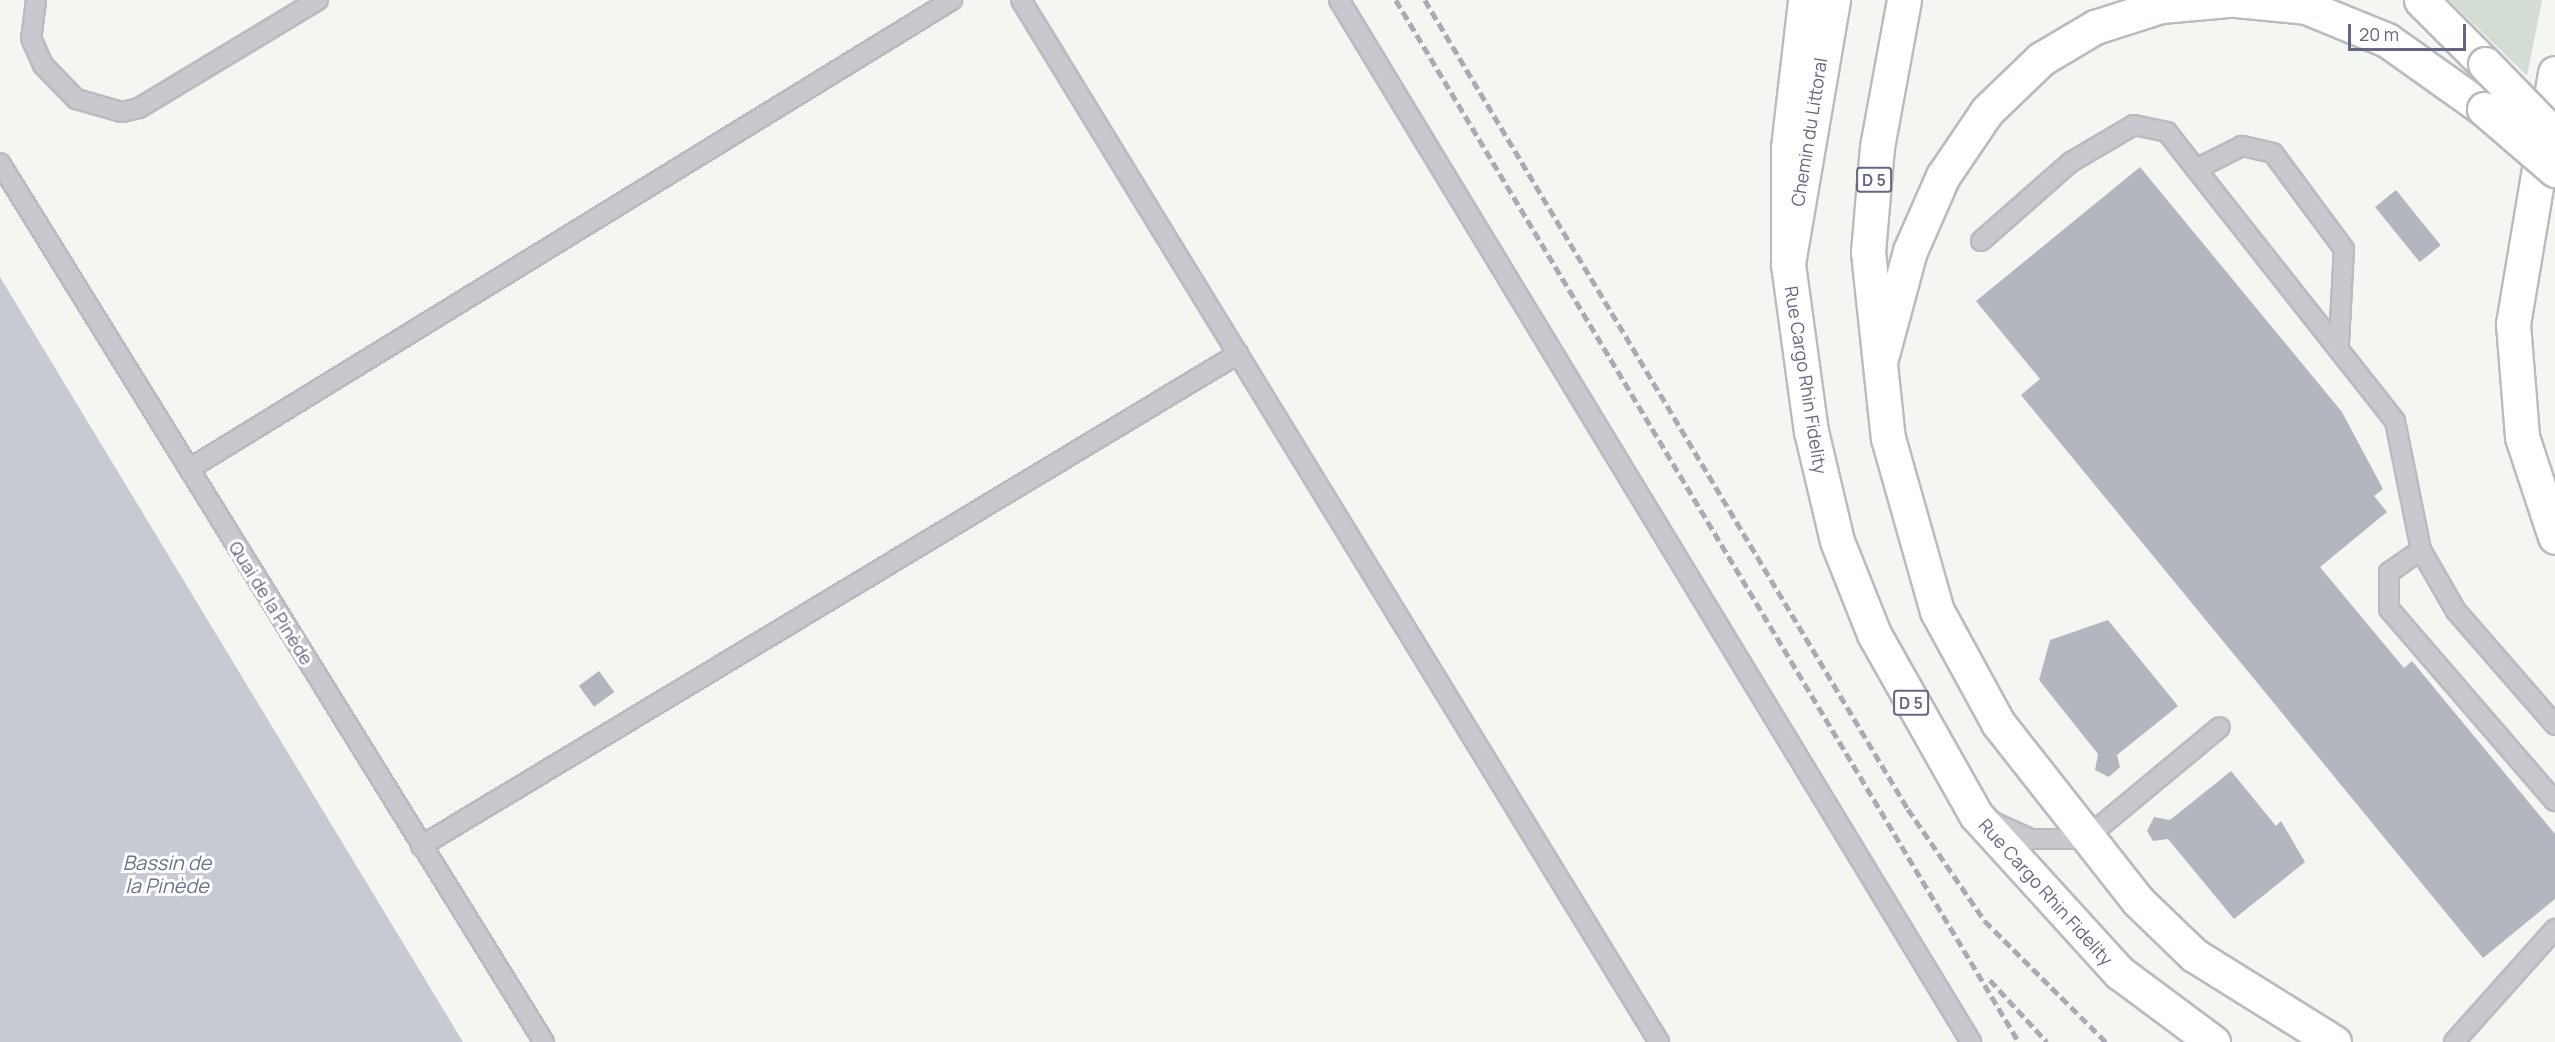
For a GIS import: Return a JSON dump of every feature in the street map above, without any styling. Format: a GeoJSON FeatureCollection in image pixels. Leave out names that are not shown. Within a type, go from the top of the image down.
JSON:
{"type":"FeatureCollection","features":[{"type":"Feature","properties":{"kind":"main road"},"geometry":{"type":"LineString","coordinates":[[1788,264],[1788,148],[1805,0]]}},
{"type":"Feature","properties":{"kind":"main road","name":"Chemin du Littoral"},"geometry":{"type":"LineString","coordinates":[[1788,264],[1833,0]]}},
{"type":"Feature","properties":{"kind":"main road","name":"D 5"},"geometry":{"type":"LineString","coordinates":[[1904,0],[1877,147],[1868,252],[1888,438],[1937,611],[1998,723],[2085,839],[2194,955],[2334,1042]]}},
{"type":"Feature","properties":{"kind":"main road"},"geometry":{"type":"LineString","coordinates":[[1880,362],[1910,251],[1943,176],[1987,111],[2041,59],[2095,27],[2161,6],[2228,0]]}},
{"type":"Feature","properties":{"kind":"main road"},"geometry":{"type":"LineString","coordinates":[[2236,0],[2306,8],[2387,40],[2484,109],[2555,170]]}},
{"type":"Feature","properties":{"kind":"main road"},"geometry":{"type":"LineString","coordinates":[[2421,0],[2555,136]]}},
{"type":"Feature","properties":{"kind":"main road"},"geometry":{"type":"LineString","coordinates":[[2555,73],[2513,324],[2522,437],[2555,537]]}},
{"type":"Feature","properties":{"kind":"main road","name":"Rue Cargo Rhin Fidelity"},"geometry":{"type":"LineString","coordinates":[[1788,264],[1811,431],[1837,541],[1874,634],[1976,815],[2120,973],[2213,1042]]}},
{"type":"Feature","properties":{"kind":"lane"},"geometry":{"type":"LineString","coordinates":[[36,0],[31,38],[48,72],[76,99],[122,112],[139,108],[318,0]]}},
{"type":"Feature","properties":{"kind":"lane"},"geometry":{"type":"LineString","coordinates":[[189,469],[952,0]]}},
{"type":"Feature","properties":{"kind":"lane"},"geometry":{"type":"LineString","coordinates":[[1021,0],[1659,1042]]}},
{"type":"Feature","properties":{"kind":"lane"},"geometry":{"type":"LineString","coordinates":[[1339,0],[1971,1042]]}},
{"type":"Feature","properties":{"kind":"lane"},"geometry":{"type":"LineString","coordinates":[[1981,241],[2070,162],[2134,125],[2167,132],[2339,344],[2395,421],[2421,550],[2456,611],[2555,724]]}},
{"type":"Feature","properties":{"kind":"lane"},"geometry":{"type":"LineString","coordinates":[[2196,169],[2242,146],[2273,153],[2344,249],[2339,344]]}},
{"type":"Feature","properties":{"kind":"lane","name":"Quai de la Pinède"},"geometry":{"type":"LineString","coordinates":[[0,163],[544,1042]]}},
{"type":"Feature","properties":{"kind":"lane"},"geometry":{"type":"LineString","coordinates":[[421,846],[1238,354]]}},
{"type":"Feature","properties":{"kind":"lane"},"geometry":{"type":"LineString","coordinates":[[2421,550],[2388,572],[2390,609],[2555,801]]}},
{"type":"Feature","properties":{"kind":"lane"},"geometry":{"type":"LineString","coordinates":[[1976,815],[2031,839],[2085,839],[2220,727]]}},
{"type":"Feature","properties":{"kind":"lane"},"geometry":{"type":"LineString","coordinates":[[2454,1042],[2555,929]]}},
{"type":"Feature","properties":{"kind":"shaded area"},"geometry":{"type":"Polygon","coordinates":[[[2449,0],[2542,0],[2527,76],[2486,36],[2449,0]]]}},
{"type":"Feature","properties":{"kind":"water","name":"Bassin de la Pinède"},"geometry":{"type":"Polygon","coordinates":[[[0,277],[463,1042],[0,1042],[0,277]]]}},
{"type":"Feature","properties":{"kind":"building"},"geometry":{"type":"Polygon","coordinates":[[[2140,167],[2342,412],[2383,489],[2374,496],[2387,512],[2320,567],[2404,668],[2412,661],[2555,834],[2555,899],[2483,958],[2021,395],[2040,379],[1976,301],[2140,167]]]}},
{"type":"Feature","properties":{"kind":"building"},"geometry":{"type":"Polygon","coordinates":[[[2396,190],[2441,245],[2420,262],[2375,207],[2396,190]]]}},
{"type":"Feature","properties":{"kind":"building"},"geometry":{"type":"Polygon","coordinates":[[[2108,620],[2178,706],[2117,755],[2120,767],[2109,777],[2095,770],[2098,754],[2039,680],[2050,640],[2108,620]]]}},
{"type":"Feature","properties":{"kind":"building"},"geometry":{"type":"Polygon","coordinates":[[[599,671],[614,692],[594,707],[579,686],[599,671]]]}},
{"type":"Feature","properties":{"kind":"building"},"geometry":{"type":"Polygon","coordinates":[[[2231,771],[2276,826],[2281,821],[2305,862],[2234,919],[2168,839],[2153,841],[2147,831],[2154,817],[2170,820],[2231,771]]]}},
{"type":"Feature","properties":{"kind":"railway"},"geometry":{"type":"LineString","coordinates":[[1396,0],[2019,1042]]}},
{"type":"Feature","properties":{"kind":"railway"},"geometry":{"type":"LineString","coordinates":[[1425,0],[1908,809],[1985,921],[2106,1042]]}},
{"type":"Feature","properties":{"kind":"railway"},"geometry":{"type":"LineString","coordinates":[[1990,980],[2047,1042]]}}]}
